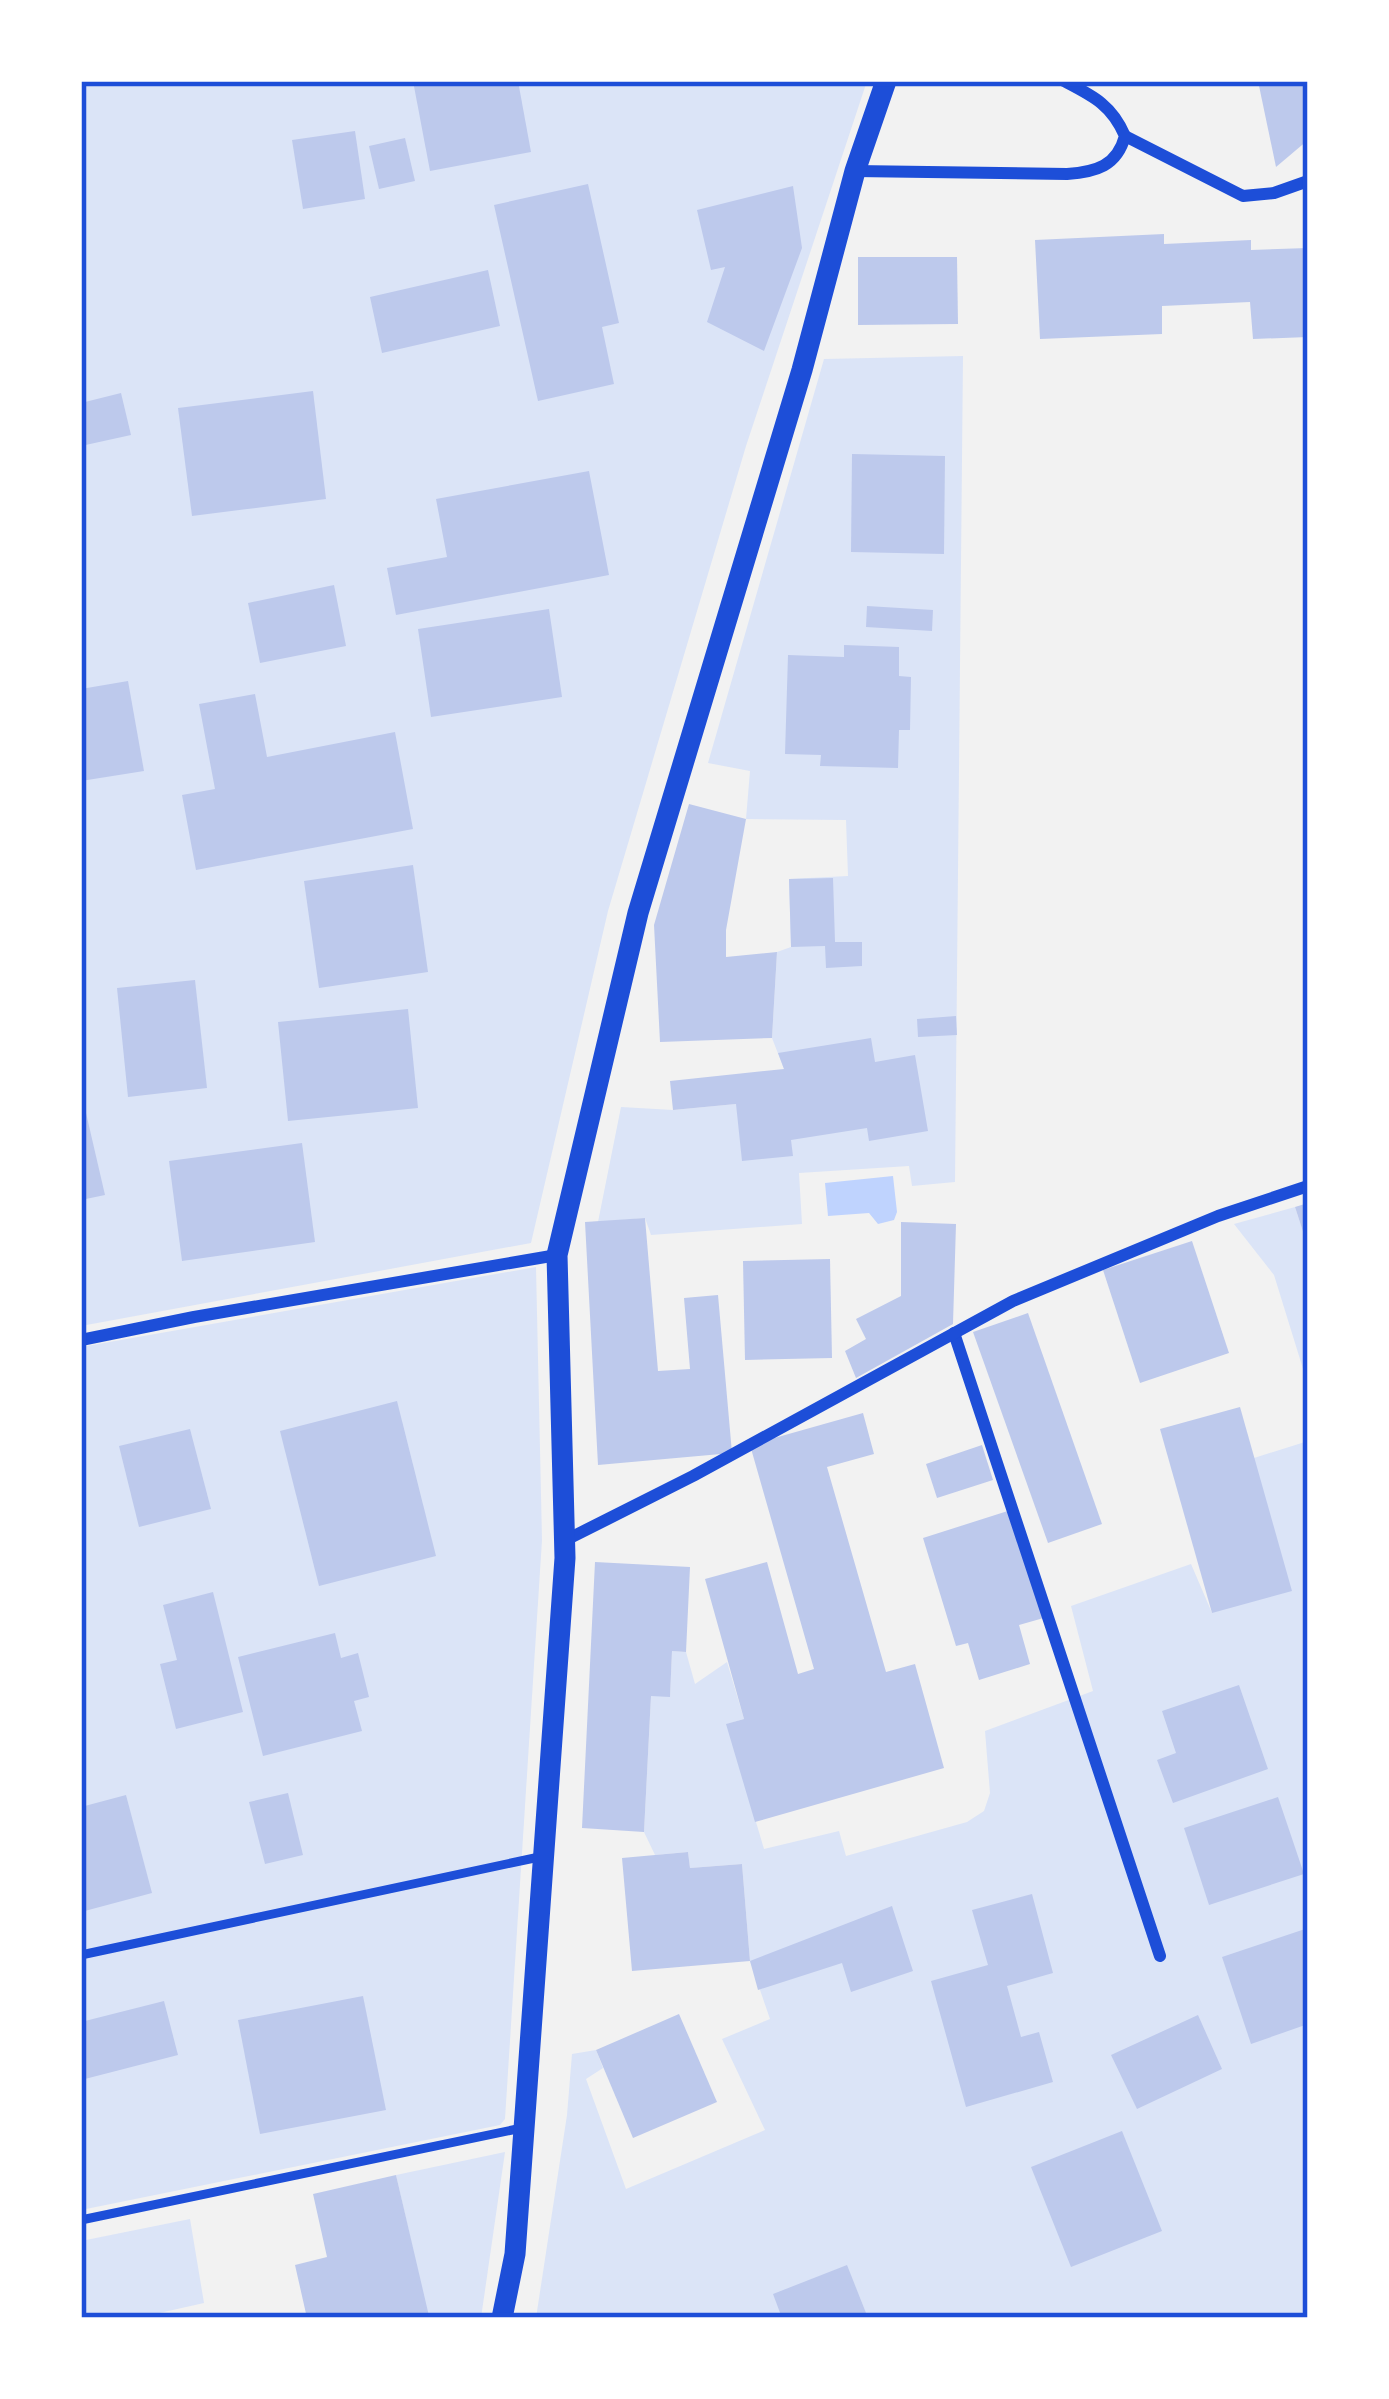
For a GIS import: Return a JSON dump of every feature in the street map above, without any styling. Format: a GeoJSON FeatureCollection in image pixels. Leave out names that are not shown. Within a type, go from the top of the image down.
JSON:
{"type":"FeatureCollection","features":[{"type":"Feature","properties":{"kind":"street"},"geometry":{"type":"LineString","coordinates":[[502,2318],[515,2254],[564,1541],[557,1255],[638,913],[795,393],[855,171],[886,81]]}},
{"type":"Feature","properties":{"kind":"street"},"geometry":{"type":"LineString","coordinates":[[1064,81],[1105,102],[1125,136],[1244,196],[1274,193],[1308,181]]}},
{"type":"Feature","properties":{"kind":"street"},"geometry":{"type":"LineString","coordinates":[[855,171],[1083,173],[1114,161],[1125,136]]}},
{"type":"Feature","properties":{"kind":"street"},"geometry":{"type":"LineString","coordinates":[[564,1541],[1013,1301],[1218,1216],[1308,1186]]}},
{"type":"Feature","properties":{"kind":"street"},"geometry":{"type":"LineString","coordinates":[[81,1340],[194,1316],[557,1255]]}},
{"type":"Feature","properties":{"kind":"street"},"geometry":{"type":"LineString","coordinates":[[954,1333],[1160,1956]]}},
{"type":"Feature","properties":{"kind":"lane"},"geometry":{"type":"LineString","coordinates":[[81,1955],[544,1856]]}},
{"type":"Feature","properties":{"kind":"lane"},"geometry":{"type":"LineString","coordinates":[[81,2220],[524,2128]]}},
{"type":"Feature","properties":{"kind":"shaded area"},"geometry":{"type":"Polygon","coordinates":[[[81,81],[867,81],[746,446],[608,911],[531,1243],[81,1326],[81,81]]]}},
{"type":"Feature","properties":{"kind":"shaded area"},"geometry":{"type":"Polygon","coordinates":[[[963,356],[955,1182],[912,1186],[909,1166],[799,1173],[802,1224],[651,1235],[645,1218],[598,1222],[621,1107],[673,1110],[736,1104],[792,1155],[784,1069],[772,1038],[777,952],[791,947],[789,879],[848,876],[846,820],[746,819],[750,771],[708,763],[824,359],[963,356]]]}},
{"type":"Feature","properties":{"kind":"shaded area"},"geometry":{"type":"Polygon","coordinates":[[[1295,1207],[1308,1247],[1308,1385],[1274,1275],[1234,1224],[1295,1207]]]}},
{"type":"Feature","properties":{"kind":"shaded area"},"geometry":{"type":"Polygon","coordinates":[[[536,1267],[542,1540],[505,2119],[500,2125],[81,2210],[81,1347],[536,1267]]]}},
{"type":"Feature","properties":{"kind":"shaded area"},"geometry":{"type":"Polygon","coordinates":[[[1308,1441],[1308,2318],[536,2318],[572,2054],[596,2050],[603,2068],[586,2079],[626,2189],[765,2130],[722,2039],[770,2019],[750,1961],[742,1864],[690,1868],[688,1852],[655,1855],[644,1832],[651,1696],[670,1696],[672,1651],[686,1652],[695,1684],[727,1662],[744,1719],[727,1724],[764,1849],[839,1831],[846,1856],[967,1822],[984,1811],[990,1793],[985,1731],[1093,1691],[1071,1606],[1191,1564],[1212,1613],[1254,1458],[1308,1441]]]}},
{"type":"Feature","properties":{"kind":"shaded area"},"geometry":{"type":"Polygon","coordinates":[[[505,2152],[481,2318],[422,2318],[428,2316],[396,2175],[505,2152]]]}},
{"type":"Feature","properties":{"kind":"shaded area"},"geometry":{"type":"Polygon","coordinates":[[[190,2219],[204,2303],[137,2318],[81,2318],[81,2241],[190,2219]]]}},
{"type":"Feature","properties":{"kind":"water"},"geometry":{"type":"Polygon","coordinates":[[[893,1176],[894,1220],[878,1224],[869,1213],[828,1216],[825,1183],[893,1176]]]}},
{"type":"Feature","properties":{"kind":"building"},"geometry":{"type":"Polygon","coordinates":[[[413,81],[518,81],[531,152],[430,171],[413,81]]]}},
{"type":"Feature","properties":{"kind":"building"},"geometry":{"type":"Polygon","coordinates":[[[1258,81],[1308,81],[1308,140],[1276,167],[1258,81]]]}},
{"type":"Feature","properties":{"kind":"building"},"geometry":{"type":"Polygon","coordinates":[[[355,131],[365,199],[303,209],[292,140],[355,131]]]}},
{"type":"Feature","properties":{"kind":"building"},"geometry":{"type":"Polygon","coordinates":[[[405,138],[415,181],[379,189],[369,146],[405,138]]]}},
{"type":"Feature","properties":{"kind":"building"},"geometry":{"type":"Polygon","coordinates":[[[588,184],[619,323],[602,327],[614,384],[538,401],[494,205],[588,184]]]}},
{"type":"Feature","properties":{"kind":"building"},"geometry":{"type":"Polygon","coordinates":[[[793,186],[802,248],[764,351],[707,322],[725,267],[711,270],[697,210],[793,186]]]}},
{"type":"Feature","properties":{"kind":"building"},"geometry":{"type":"Polygon","coordinates":[[[1164,234],[1164,244],[1251,240],[1251,250],[1308,248],[1308,337],[1253,339],[1250,302],[1162,306],[1162,334],[1040,339],[1035,240],[1164,234]]]}},
{"type":"Feature","properties":{"kind":"building"},"geometry":{"type":"Polygon","coordinates":[[[858,257],[957,257],[958,324],[858,325],[858,257]]]}},
{"type":"Feature","properties":{"kind":"building"},"geometry":{"type":"Polygon","coordinates":[[[488,270],[500,326],[382,353],[370,297],[488,270]]]}},
{"type":"Feature","properties":{"kind":"building"},"geometry":{"type":"Polygon","coordinates":[[[313,391],[326,499],[192,516],[178,408],[313,391]]]}},
{"type":"Feature","properties":{"kind":"building"},"geometry":{"type":"Polygon","coordinates":[[[121,393],[131,435],[81,446],[81,403],[121,393]]]}},
{"type":"Feature","properties":{"kind":"building"},"geometry":{"type":"Polygon","coordinates":[[[852,454],[945,456],[944,554],[851,552],[852,454]]]}},
{"type":"Feature","properties":{"kind":"building"},"geometry":{"type":"Polygon","coordinates":[[[589,471],[609,575],[396,615],[387,568],[447,557],[436,499],[589,471]]]}},
{"type":"Feature","properties":{"kind":"building"},"geometry":{"type":"Polygon","coordinates":[[[334,585],[346,646],[260,663],[248,603],[334,585]]]}},
{"type":"Feature","properties":{"kind":"building"},"geometry":{"type":"Polygon","coordinates":[[[867,606],[933,610],[932,631],[866,627],[867,606]]]}},
{"type":"Feature","properties":{"kind":"building"},"geometry":{"type":"Polygon","coordinates":[[[549,609],[562,697],[431,717],[418,629],[549,609]]]}},
{"type":"Feature","properties":{"kind":"building"},"geometry":{"type":"Polygon","coordinates":[[[844,645],[899,647],[899,676],[911,677],[910,730],[899,730],[898,768],[820,766],[821,755],[785,754],[788,655],[844,657],[844,645]]]}},
{"type":"Feature","properties":{"kind":"building"},"geometry":{"type":"Polygon","coordinates":[[[128,681],[144,771],[81,781],[81,689],[128,681]]]}},
{"type":"Feature","properties":{"kind":"building"},"geometry":{"type":"Polygon","coordinates":[[[255,694],[267,757],[395,732],[413,829],[196,870],[182,795],[215,789],[199,704],[255,694]]]}},
{"type":"Feature","properties":{"kind":"building"},"geometry":{"type":"Polygon","coordinates":[[[689,804],[746,819],[726,930],[726,957],[777,952],[772,1038],[660,1042],[654,925],[689,804]]]}},
{"type":"Feature","properties":{"kind":"building"},"geometry":{"type":"Polygon","coordinates":[[[413,865],[428,972],[319,988],[304,881],[413,865]]]}},
{"type":"Feature","properties":{"kind":"building"},"geometry":{"type":"Polygon","coordinates":[[[833,878],[835,942],[862,942],[862,966],[826,968],[825,946],[791,947],[789,879],[833,878]]]}},
{"type":"Feature","properties":{"kind":"building"},"geometry":{"type":"Polygon","coordinates":[[[195,980],[207,1088],[128,1097],[117,988],[195,980]]]}},
{"type":"Feature","properties":{"kind":"building"},"geometry":{"type":"Polygon","coordinates":[[[408,1009],[418,1108],[288,1121],[278,1022],[408,1009]]]}},
{"type":"Feature","properties":{"kind":"building"},"geometry":{"type":"Polygon","coordinates":[[[956,1016],[957,1035],[918,1037],[917,1019],[956,1016]]]}},
{"type":"Feature","properties":{"kind":"building"},"geometry":{"type":"Polygon","coordinates":[[[871,1038],[875,1062],[915,1055],[928,1131],[869,1141],[867,1128],[791,1140],[793,1156],[742,1161],[736,1104],[673,1110],[670,1081],[784,1069],[778,1053],[871,1038]]]}},
{"type":"Feature","properties":{"kind":"building"},"geometry":{"type":"Polygon","coordinates":[[[81,1101],[105,1195],[81,1200],[81,1101]]]}},
{"type":"Feature","properties":{"kind":"building"},"geometry":{"type":"Polygon","coordinates":[[[302,1143],[315,1242],[182,1261],[169,1161],[302,1143]]]}},
{"type":"Feature","properties":{"kind":"building"},"geometry":{"type":"Polygon","coordinates":[[[1308,1203],[1308,1244],[1307,1244],[1295,1207],[1308,1203]]]}},
{"type":"Feature","properties":{"kind":"building"},"geometry":{"type":"Polygon","coordinates":[[[645,1218],[658,1371],[690,1369],[684,1298],[718,1295],[732,1453],[598,1465],[585,1222],[645,1218]]]}},
{"type":"Feature","properties":{"kind":"building"},"geometry":{"type":"Polygon","coordinates":[[[901,1222],[956,1224],[953,1324],[856,1378],[845,1351],[866,1339],[856,1319],[901,1296],[901,1222]]]}},
{"type":"Feature","properties":{"kind":"building"},"geometry":{"type":"Polygon","coordinates":[[[1192,1241],[1229,1353],[1140,1383],[1103,1270],[1192,1241]]]}},
{"type":"Feature","properties":{"kind":"building"},"geometry":{"type":"Polygon","coordinates":[[[830,1259],[832,1358],[745,1360],[743,1261],[830,1259]]]}},
{"type":"Feature","properties":{"kind":"building"},"geometry":{"type":"Polygon","coordinates":[[[1028,1313],[1102,1524],[1048,1543],[973,1332],[1028,1313]]]}},
{"type":"Feature","properties":{"kind":"building"},"geometry":{"type":"Polygon","coordinates":[[[397,1401],[436,1556],[319,1586],[280,1431],[397,1401]]]}},
{"type":"Feature","properties":{"kind":"building"},"geometry":{"type":"Polygon","coordinates":[[[1240,1407],[1292,1591],[1212,1613],[1160,1429],[1240,1407]]]}},
{"type":"Feature","properties":{"kind":"building"},"geometry":{"type":"Polygon","coordinates":[[[863,1413],[874,1454],[827,1467],[886,1672],[915,1664],[944,1768],[755,1822],[726,1724],[744,1719],[705,1579],[767,1562],[798,1674],[814,1669],[750,1445],[863,1413]]]}},
{"type":"Feature","properties":{"kind":"building"},"geometry":{"type":"Polygon","coordinates":[[[190,1429],[211,1509],[139,1527],[119,1446],[190,1429]]]}},
{"type":"Feature","properties":{"kind":"building"},"geometry":{"type":"Polygon","coordinates":[[[982,1445],[993,1480],[937,1498],[926,1464],[982,1445]]]}},
{"type":"Feature","properties":{"kind":"building"},"geometry":{"type":"Polygon","coordinates":[[[1014,1509],[1047,1617],[1019,1625],[1030,1664],[979,1680],[968,1643],[956,1646],[923,1538],[1014,1509]]]}},
{"type":"Feature","properties":{"kind":"building"},"geometry":{"type":"Polygon","coordinates":[[[595,1562],[690,1567],[686,1652],[672,1651],[670,1697],[651,1696],[644,1832],[582,1828],[595,1562]]]}},
{"type":"Feature","properties":{"kind":"building"},"geometry":{"type":"Polygon","coordinates":[[[213,1592],[243,1712],[176,1729],[160,1664],[177,1660],[163,1605],[213,1592]]]}},
{"type":"Feature","properties":{"kind":"building"},"geometry":{"type":"Polygon","coordinates":[[[335,1633],[341,1658],[358,1653],[369,1697],[354,1701],[362,1731],[263,1756],[238,1657],[335,1633]]]}},
{"type":"Feature","properties":{"kind":"building"},"geometry":{"type":"Polygon","coordinates":[[[1239,1685],[1268,1769],[1173,1803],[1157,1760],[1176,1753],[1162,1711],[1239,1685]]]}},
{"type":"Feature","properties":{"kind":"building"},"geometry":{"type":"Polygon","coordinates":[[[288,1793],[303,1855],[265,1864],[249,1802],[288,1793]]]}},
{"type":"Feature","properties":{"kind":"building"},"geometry":{"type":"Polygon","coordinates":[[[126,1795],[152,1893],[81,1912],[81,1807],[126,1795]]]}},
{"type":"Feature","properties":{"kind":"building"},"geometry":{"type":"Polygon","coordinates":[[[1278,1797],[1304,1874],[1209,1905],[1184,1828],[1278,1797]]]}},
{"type":"Feature","properties":{"kind":"building"},"geometry":{"type":"Polygon","coordinates":[[[688,1852],[690,1868],[742,1864],[750,1961],[632,1971],[622,1858],[688,1852]]]}},
{"type":"Feature","properties":{"kind":"building"},"geometry":{"type":"Polygon","coordinates":[[[1032,1894],[1053,1973],[1007,1986],[1021,2037],[1039,2032],[1053,2082],[966,2107],[931,1981],[988,1965],[972,1910],[1032,1894]]]}},
{"type":"Feature","properties":{"kind":"building"},"geometry":{"type":"Polygon","coordinates":[[[892,1906],[913,1971],[851,1992],[842,1963],[758,1990],[750,1961],[892,1906]]]}},
{"type":"Feature","properties":{"kind":"building"},"geometry":{"type":"Polygon","coordinates":[[[1308,1928],[1308,2024],[1251,2044],[1222,1957],[1308,1928]]]}},
{"type":"Feature","properties":{"kind":"building"},"geometry":{"type":"Polygon","coordinates":[[[363,1996],[386,2110],[260,2134],[238,2020],[363,1996]]]}},
{"type":"Feature","properties":{"kind":"building"},"geometry":{"type":"Polygon","coordinates":[[[164,2001],[178,2055],[81,2080],[81,2022],[164,2001]]]}},
{"type":"Feature","properties":{"kind":"building"},"geometry":{"type":"Polygon","coordinates":[[[679,2014],[717,2102],[633,2138],[596,2050],[679,2014]]]}},
{"type":"Feature","properties":{"kind":"building"},"geometry":{"type":"Polygon","coordinates":[[[1198,2015],[1222,2069],[1137,2109],[1111,2055],[1198,2015]]]}},
{"type":"Feature","properties":{"kind":"building"},"geometry":{"type":"Polygon","coordinates":[[[1122,2131],[1162,2231],[1071,2267],[1031,2167],[1122,2131]]]}},
{"type":"Feature","properties":{"kind":"building"},"geometry":{"type":"Polygon","coordinates":[[[396,2175],[429,2316],[307,2318],[295,2265],[327,2257],[313,2194],[396,2175]]]}},
{"type":"Feature","properties":{"kind":"building"},"geometry":{"type":"Polygon","coordinates":[[[847,2265],[868,2318],[782,2318],[773,2294],[847,2265]]]}}]}
